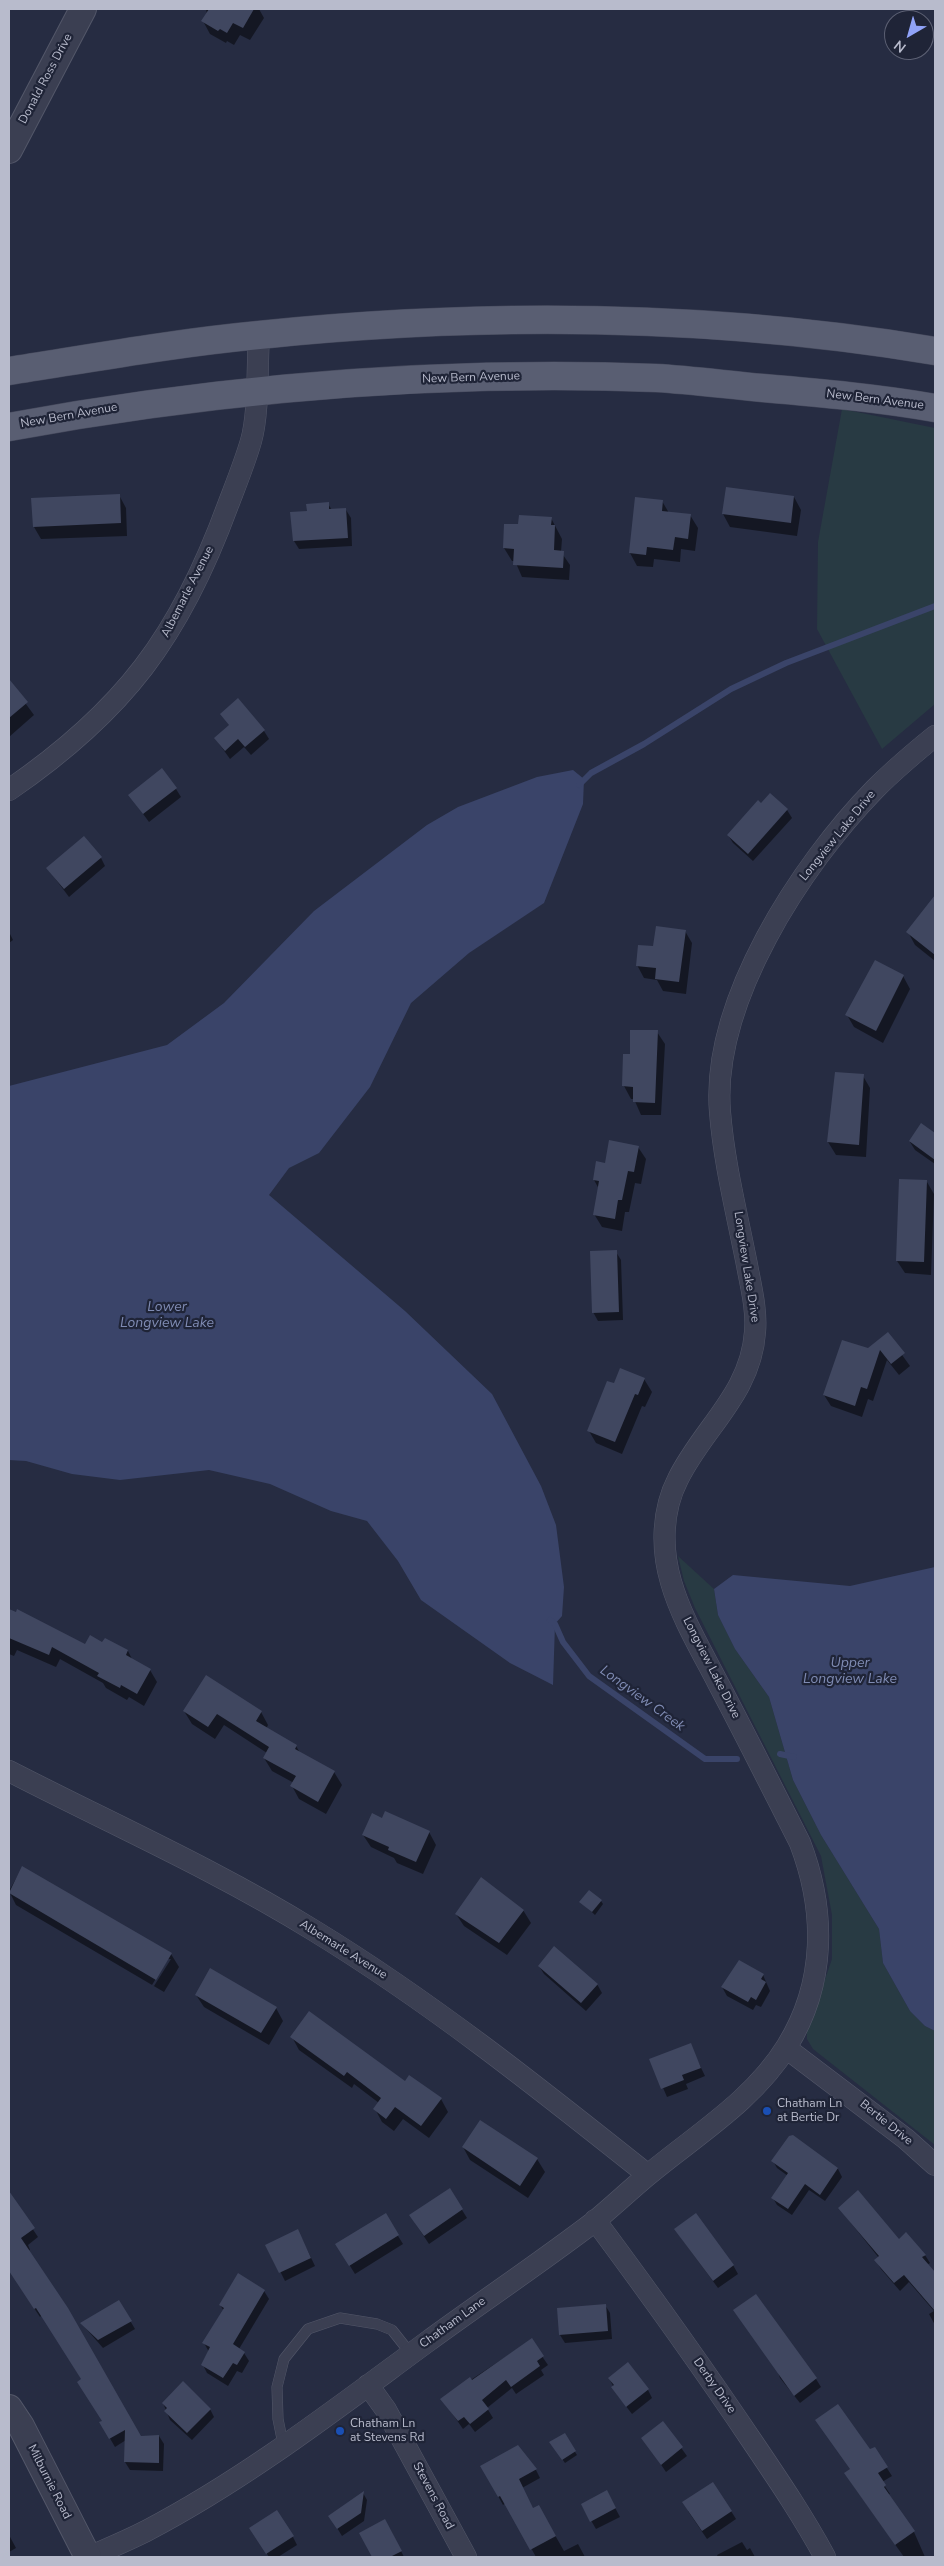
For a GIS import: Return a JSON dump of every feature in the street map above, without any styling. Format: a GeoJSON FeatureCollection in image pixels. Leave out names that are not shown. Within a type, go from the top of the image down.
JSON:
{"type":"FeatureCollection","features":[{"type":"Feature","properties":{"kind":"main road"},"geometry":{"type":"LineString","coordinates":[[9,371],[259,335],[445,322],[678,323],[821,335],[935,351]]}},
{"type":"Feature","properties":{"kind":"main road","name":"New Bern Avenue"},"geometry":{"type":"LineString","coordinates":[[9,427],[114,408],[256,390],[524,376],[658,378],[879,398],[935,408]]}},
{"type":"Feature","properties":{"kind":"street","name":"Donald Ross Drive"},"geometry":{"type":"LineString","coordinates":[[9,150],[83,9]]}},
{"type":"Feature","properties":{"kind":"street","name":"Albemarle Avenue"},"geometry":{"type":"LineString","coordinates":[[9,790],[103,715],[129,688],[164,640],[202,569],[252,439],[259,335]]}},
{"type":"Feature","properties":{"kind":"street","name":"Longview Lake Drive"},"geometry":{"type":"LineString","coordinates":[[786,2048],[801,2020],[811,1992],[820,1940],[816,1894],[800,1843],[680,1609],[668,1567],[665,1529],[666,1514],[677,1481],[688,1460],[735,1396],[747,1368],[755,1335],[753,1302],[720,1109],[723,1054],[730,1024],[759,955],[796,888],[821,852],[872,792],[896,768],[935,736]]}},
{"type":"Feature","properties":{"kind":"street","name":"Albemarle Avenue"},"geometry":{"type":"LineString","coordinates":[[9,1771],[206,1871],[313,1929],[402,1986],[552,2098],[648,2175]]}},
{"type":"Feature","properties":{"kind":"street","name":"Bertie Drive"},"geometry":{"type":"LineString","coordinates":[[786,2048],[898,2133],[935,2166]]}},
{"type":"Feature","properties":{"kind":"street","name":"Chatham Lane"},"geometry":{"type":"LineString","coordinates":[[89,2557],[149,2530],[248,2470],[595,2220],[736,2105],[761,2080],[786,2048]]}},
{"type":"Feature","properties":{"kind":"street","name":"Derby Drive"},"geometry":{"type":"LineString","coordinates":[[595,2220],[666,2316],[742,2425],[825,2557]]}},
{"type":"Feature","properties":{"kind":"street","name":"Stevens Road"},"geometry":{"type":"LineString","coordinates":[[368,2385],[386,2410],[466,2557]]}},
{"type":"Feature","properties":{"kind":"street","name":"Milburnie Road"},"geometry":{"type":"LineString","coordinates":[[9,2408],[21,2426],[89,2557]]}},
{"type":"Feature","properties":{"kind":"lane"},"geometry":{"type":"LineString","coordinates":[[283,2444],[278,2419],[277,2387],[284,2359],[308,2329],[340,2318],[377,2324],[392,2330],[411,2354]]}},
{"type":"Feature","properties":{"kind":"shaded area"},"geometry":{"type":"Polygon","coordinates":[[[842,409],[935,428],[935,704],[882,749],[817,629],[818,542],[842,409]]]}},
{"type":"Feature","properties":{"kind":"shaded area"},"geometry":{"type":"Polygon","coordinates":[[[678,1556],[714,1589],[718,1615],[735,1649],[769,1697],[793,1780],[821,1835],[879,1929],[883,1963],[910,2011],[925,2026],[935,2031],[935,2145],[813,2049],[807,2039],[807,2031],[832,1959],[832,1915],[821,1856],[695,1608],[684,1581],[678,1556]]]}},
{"type":"Feature","properties":{"kind":"water","name":"Lower Longview Lake"},"geometry":{"type":"Polygon","coordinates":[[[573,770],[584,779],[583,804],[544,903],[469,953],[411,1003],[370,1087],[319,1153],[289,1168],[269,1195],[405,1311],[492,1394],[541,1486],[556,1525],[564,1587],[562,1616],[555,1624],[553,1685],[510,1663],[421,1600],[398,1561],[367,1521],[331,1511],[270,1484],[209,1470],[120,1480],[72,1474],[26,1461],[9,1460],[9,1086],[167,1045],[224,1003],[314,911],[427,825],[458,807],[537,777],[573,770]]]}},
{"type":"Feature","properties":{"kind":"water","name":"Upper Longview Lake"},"geometry":{"type":"Polygon","coordinates":[[[935,1567],[935,2031],[925,2026],[910,2011],[883,1963],[879,1929],[821,1835],[793,1780],[769,1697],[735,1649],[718,1615],[714,1589],[733,1575],[850,1586],[935,1567]]]}},
{"type":"Feature","properties":{"kind":"building"},"geometry":{"type":"Polygon","coordinates":[[[209,9],[254,9],[243,28],[233,23],[227,33],[220,29],[218,31],[201,21],[209,9]]]}},
{"type":"Feature","properties":{"kind":"building"},"geometry":{"type":"Polygon","coordinates":[[[726,487],[794,496],[791,523],[722,514],[726,487]]]}},
{"type":"Feature","properties":{"kind":"building"},"geometry":{"type":"Polygon","coordinates":[[[120,494],[121,523],[33,527],[31,498],[120,494]]]}},
{"type":"Feature","properties":{"kind":"building"},"geometry":{"type":"Polygon","coordinates":[[[635,497],[663,500],[662,511],[691,514],[688,539],[675,537],[673,550],[647,547],[646,555],[629,553],[635,497]]]}},
{"type":"Feature","properties":{"kind":"building"},"geometry":{"type":"Polygon","coordinates":[[[329,502],[329,509],[346,508],[348,538],[293,541],[290,512],[307,511],[306,504],[329,502]]]}},
{"type":"Feature","properties":{"kind":"building"},"geometry":{"type":"Polygon","coordinates":[[[519,515],[552,517],[551,525],[555,525],[554,550],[564,551],[563,568],[513,565],[514,549],[503,548],[504,524],[518,524],[519,515]]]}},
{"type":"Feature","properties":{"kind":"building"},"geometry":{"type":"Polygon","coordinates":[[[9,679],[28,702],[9,718],[9,679]]]}},
{"type":"Feature","properties":{"kind":"building"},"geometry":{"type":"Polygon","coordinates":[[[238,698],[265,730],[245,747],[238,739],[225,751],[214,738],[229,725],[220,714],[238,698]]]}},
{"type":"Feature","properties":{"kind":"building"},"geometry":{"type":"Polygon","coordinates":[[[162,768],[177,788],[143,814],[128,795],[162,768]]]}},
{"type":"Feature","properties":{"kind":"building"},"geometry":{"type":"Polygon","coordinates":[[[770,793],[788,809],[748,854],[727,835],[758,800],[761,803],[770,793]]]}},
{"type":"Feature","properties":{"kind":"building"},"geometry":{"type":"Polygon","coordinates":[[[84,836],[102,857],[64,889],[46,868],[84,836]]]}},
{"type":"Feature","properties":{"kind":"building"},"geometry":{"type":"Polygon","coordinates":[[[935,895],[935,955],[906,932],[935,895]]]}},
{"type":"Feature","properties":{"kind":"building"},"geometry":{"type":"Polygon","coordinates":[[[656,926],[686,930],[679,982],[655,979],[656,968],[636,966],[638,945],[653,946],[656,926]]]}},
{"type":"Feature","properties":{"kind":"building"},"geometry":{"type":"Polygon","coordinates":[[[875,960],[904,975],[876,1031],[845,1015],[875,960]]]}},
{"type":"Feature","properties":{"kind":"building"},"geometry":{"type":"Polygon","coordinates":[[[630,1030],[658,1030],[655,1103],[633,1102],[633,1087],[622,1086],[623,1054],[630,1054],[630,1030]]]}},
{"type":"Feature","properties":{"kind":"building"},"geometry":{"type":"Polygon","coordinates":[[[835,1072],[864,1074],[859,1145],[827,1142],[835,1072]]]}},
{"type":"Feature","properties":{"kind":"building"},"geometry":{"type":"Polygon","coordinates":[[[921,1123],[935,1133],[935,1160],[909,1141],[921,1123]]]}},
{"type":"Feature","properties":{"kind":"building"},"geometry":{"type":"Polygon","coordinates":[[[609,1140],[639,1146],[634,1172],[628,1171],[622,1200],[618,1200],[615,1219],[593,1215],[599,1181],[593,1180],[596,1161],[605,1163],[609,1140]]]}},
{"type":"Feature","properties":{"kind":"building"},"geometry":{"type":"Polygon","coordinates":[[[899,1179],[927,1180],[924,1262],[896,1261],[899,1179]]]}},
{"type":"Feature","properties":{"kind":"building"},"geometry":{"type":"Polygon","coordinates":[[[617,1250],[619,1312],[592,1313],[590,1251],[617,1250]]]}},
{"type":"Feature","properties":{"kind":"building"},"geometry":{"type":"Polygon","coordinates":[[[888,1332],[905,1353],[891,1364],[880,1350],[867,1389],[861,1387],[855,1406],[823,1395],[842,1340],[868,1348],[888,1332]]]}},
{"type":"Feature","properties":{"kind":"building"},"geometry":{"type":"Polygon","coordinates":[[[620,1368],[645,1378],[638,1395],[635,1394],[615,1442],[587,1431],[607,1381],[614,1383],[620,1368]]]}},
{"type":"Feature","properties":{"kind":"building"},"geometry":{"type":"Polygon","coordinates":[[[9,1609],[16,1612],[17,1609],[85,1644],[90,1635],[102,1642],[105,1638],[128,1650],[126,1655],[151,1669],[137,1694],[121,1685],[120,1688],[97,1676],[99,1673],[52,1647],[49,1655],[9,1638],[9,1609]]]}},
{"type":"Feature","properties":{"kind":"building"},"geometry":{"type":"Polygon","coordinates":[[[206,1675],[262,1711],[256,1721],[297,1745],[295,1749],[335,1771],[318,1802],[290,1786],[296,1776],[263,1758],[269,1747],[217,1714],[208,1727],[183,1711],[206,1675]]]}},
{"type":"Feature","properties":{"kind":"building"},"geometry":{"type":"Polygon","coordinates":[[[385,1811],[430,1831],[416,1862],[388,1850],[389,1847],[362,1835],[372,1813],[382,1818],[385,1811]]]}},
{"type":"Feature","properties":{"kind":"building"},"geometry":{"type":"Polygon","coordinates":[[[22,1866],[172,1953],[156,1980],[9,1893],[22,1866]]]}},
{"type":"Feature","properties":{"kind":"building"},"geometry":{"type":"Polygon","coordinates":[[[481,1877],[524,1910],[499,1943],[455,1914],[481,1877]]]}},
{"type":"Feature","properties":{"kind":"building"},"geometry":{"type":"Polygon","coordinates":[[[589,1890],[602,1900],[592,1912],[579,1902],[589,1890]]]}},
{"type":"Feature","properties":{"kind":"building"},"geometry":{"type":"Polygon","coordinates":[[[554,1946],[598,1984],[581,2003],[538,1966],[554,1946]]]}},
{"type":"Feature","properties":{"kind":"building"},"geometry":{"type":"Polygon","coordinates":[[[739,1960],[764,1974],[761,1979],[766,1982],[756,2000],[751,1997],[748,2002],[721,1987],[739,1960]]]}},
{"type":"Feature","properties":{"kind":"building"},"geometry":{"type":"Polygon","coordinates":[[[210,1968],[277,2007],[261,2033],[195,1995],[210,1968]]]}},
{"type":"Feature","properties":{"kind":"building"},"geometry":{"type":"Polygon","coordinates":[[[309,2011],[405,2081],[409,2075],[442,2098],[421,2126],[395,2107],[386,2119],[373,2109],[381,2098],[347,2072],[344,2076],[290,2037],[309,2011]]]}},
{"type":"Feature","properties":{"kind":"building"},"geometry":{"type":"Polygon","coordinates":[[[691,2043],[701,2068],[682,2075],[684,2080],[661,2089],[649,2059],[691,2043]]]}},
{"type":"Feature","properties":{"kind":"building"},"geometry":{"type":"Polygon","coordinates":[[[480,2120],[538,2158],[520,2186],[462,2147],[480,2120]]]}},
{"type":"Feature","properties":{"kind":"building"},"geometry":{"type":"Polygon","coordinates":[[[793,2135],[838,2168],[820,2195],[805,2184],[788,2209],[771,2198],[788,2173],[771,2161],[789,2136],[793,2135]]]}},
{"type":"Feature","properties":{"kind":"building"},"geometry":{"type":"Polygon","coordinates":[[[450,2188],[463,2209],[424,2236],[409,2215],[450,2188]]]}},
{"type":"Feature","properties":{"kind":"building"},"geometry":{"type":"Polygon","coordinates":[[[858,2190],[899,2239],[906,2232],[926,2255],[922,2257],[935,2272],[935,2311],[904,2275],[894,2283],[874,2260],[879,2256],[838,2208],[858,2190]]]}},
{"type":"Feature","properties":{"kind":"building"},"geometry":{"type":"Polygon","coordinates":[[[9,2191],[35,2228],[21,2238],[68,2308],[141,2436],[159,2435],[159,2463],[124,2462],[125,2430],[109,2439],[99,2422],[102,2421],[77,2382],[81,2379],[36,2308],[34,2309],[9,2271],[9,2191]]]}},
{"type":"Feature","properties":{"kind":"building"},"geometry":{"type":"Polygon","coordinates":[[[386,2213],[399,2235],[349,2266],[335,2244],[386,2213]]]}},
{"type":"Feature","properties":{"kind":"building"},"geometry":{"type":"Polygon","coordinates":[[[696,2213],[734,2265],[713,2281],[674,2229],[696,2213]]]}},
{"type":"Feature","properties":{"kind":"building"},"geometry":{"type":"Polygon","coordinates":[[[298,2229],[311,2258],[279,2273],[265,2245],[298,2229]]]}},
{"type":"Feature","properties":{"kind":"building"},"geometry":{"type":"Polygon","coordinates":[[[238,2273],[265,2290],[233,2344],[245,2352],[237,2365],[233,2363],[223,2378],[201,2365],[210,2347],[202,2343],[224,2308],[219,2305],[238,2273]]]}},
{"type":"Feature","properties":{"kind":"building"},"geometry":{"type":"Polygon","coordinates":[[[756,2294],[817,2378],[794,2396],[733,2310],[756,2294]]]}},
{"type":"Feature","properties":{"kind":"building"},"geometry":{"type":"Polygon","coordinates":[[[119,2300],[132,2321],[98,2340],[80,2323],[119,2300]]]}},
{"type":"Feature","properties":{"kind":"building"},"geometry":{"type":"Polygon","coordinates":[[[606,2304],[608,2331],[559,2335],[557,2308],[606,2304]]]}},
{"type":"Feature","properties":{"kind":"building"},"geometry":{"type":"Polygon","coordinates":[[[532,2338],[544,2356],[537,2361],[540,2366],[511,2387],[506,2380],[482,2400],[489,2409],[470,2424],[464,2417],[458,2421],[440,2399],[470,2377],[472,2380],[532,2338]]]}},
{"type":"Feature","properties":{"kind":"building"},"geometry":{"type":"Polygon","coordinates":[[[628,2362],[649,2389],[626,2407],[611,2387],[614,2385],[608,2378],[628,2362]]]}},
{"type":"Feature","properties":{"kind":"building"},"geometry":{"type":"Polygon","coordinates":[[[183,2381],[211,2409],[187,2433],[164,2411],[167,2408],[162,2403],[183,2381]]]}},
{"type":"Feature","properties":{"kind":"building"},"geometry":{"type":"Polygon","coordinates":[[[838,2404],[870,2449],[875,2447],[888,2467],[878,2473],[886,2485],[884,2487],[915,2531],[895,2545],[844,2473],[850,2469],[815,2420],[838,2404]]]}},
{"type":"Feature","properties":{"kind":"building"},"geometry":{"type":"Polygon","coordinates":[[[663,2421],[683,2447],[661,2465],[641,2438],[663,2421]]]}},
{"type":"Feature","properties":{"kind":"building"},"geometry":{"type":"Polygon","coordinates":[[[565,2433],[576,2451],[562,2460],[549,2442],[565,2433]]]}},
{"type":"Feature","properties":{"kind":"building"},"geometry":{"type":"Polygon","coordinates":[[[518,2445],[537,2469],[519,2479],[533,2508],[539,2505],[556,2536],[530,2550],[500,2496],[498,2497],[480,2466],[518,2445]]]}},
{"type":"Feature","properties":{"kind":"building"},"geometry":{"type":"Polygon","coordinates":[[[713,2482],[732,2511],[702,2531],[682,2502],[713,2482]]]}},
{"type":"Feature","properties":{"kind":"building"},"geometry":{"type":"Polygon","coordinates":[[[607,2490],[616,2508],[590,2522],[581,2504],[607,2490]]]}},
{"type":"Feature","properties":{"kind":"building"},"geometry":{"type":"Polygon","coordinates":[[[364,2491],[361,2513],[337,2529],[328,2516],[364,2491]]]}},
{"type":"Feature","properties":{"kind":"building"},"geometry":{"type":"Polygon","coordinates":[[[277,2510],[294,2536],[266,2554],[249,2528],[277,2510]]]}},
{"type":"Feature","properties":{"kind":"building"},"geometry":{"type":"Polygon","coordinates":[[[385,2519],[402,2551],[390,2557],[372,2557],[359,2533],[385,2519]]]}},
{"type":"Feature","properties":{"kind":"waterway"},"geometry":{"type":"LineString","coordinates":[[579,785],[591,773],[644,744],[731,689],[786,663],[935,606]]}},
{"type":"Feature","properties":{"kind":"waterway","name":"Longview Creek"},"geometry":{"type":"LineString","coordinates":[[550,1620],[555,1624],[563,1642],[589,1676],[705,1759],[737,1759]]}},
{"type":"Feature","properties":{"kind":"waterway"},"geometry":{"type":"LineString","coordinates":[[780,1754],[794,1757]]}},
{"type":"Feature","properties":{"kind":"place","name":"Chatham Ln at Bertie Dr"},"geometry":{"type":"Point","coordinates":[767,2111]}},
{"type":"Feature","properties":{"kind":"place","name":"Chatham Ln at Stevens Rd"},"geometry":{"type":"Point","coordinates":[340,2431]}}]}
